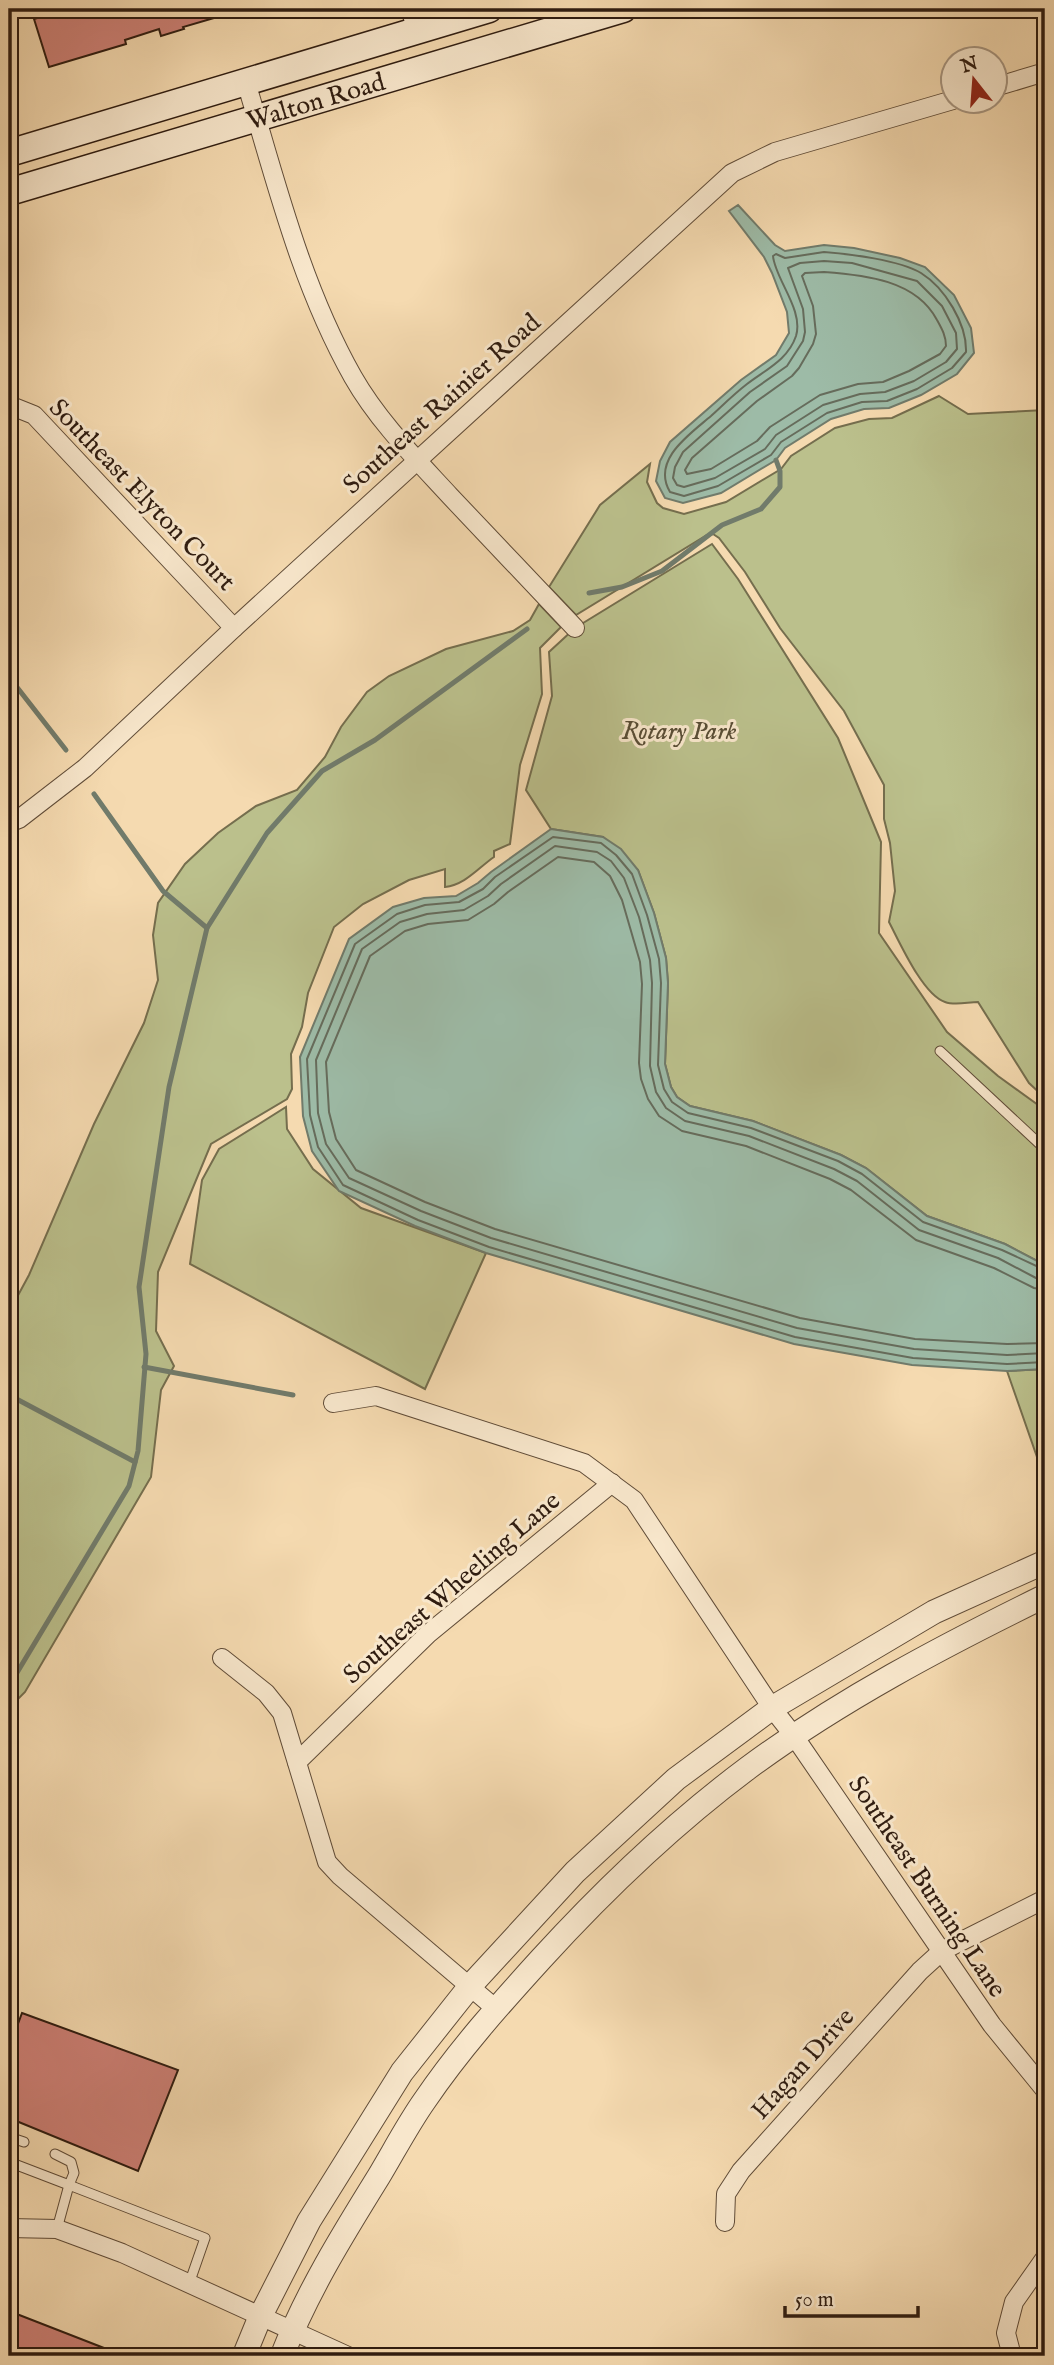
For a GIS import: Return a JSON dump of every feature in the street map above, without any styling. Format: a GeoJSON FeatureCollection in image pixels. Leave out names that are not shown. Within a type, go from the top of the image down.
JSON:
{"type":"FeatureCollection","features":[{"type":"Feature","properties":{"kind":"main road","name":"Walton Road"},"geometry":{"type":"LineString","coordinates":[[9,153],[246,82],[413,19],[489,9]]}},
{"type":"Feature","properties":{"kind":"main road","name":"Walton Road"},"geometry":{"type":"LineString","coordinates":[[9,192],[623,9]]}},
{"type":"Feature","properties":{"kind":"street"},"geometry":{"type":"LineString","coordinates":[[1009,83],[1045,72]]}},
{"type":"Feature","properties":{"kind":"street"},"geometry":{"type":"LineString","coordinates":[[246,82],[297,251],[353,378],[378,414],[417,461],[575,628]]}},
{"type":"Feature","properties":{"kind":"street","name":"Southeast Rainier Road"},"geometry":{"type":"LineString","coordinates":[[9,823],[85,768],[234,628],[732,173],[775,152],[939,104]]}},
{"type":"Feature","properties":{"kind":"street","name":"Southeast Elyton Court"},"geometry":{"type":"LineString","coordinates":[[9,405],[34,415],[234,628]]}},
{"type":"Feature","properties":{"kind":"street","name":"Southeast Burning Lane"},"geometry":{"type":"LineString","coordinates":[[332,1403],[376,1396],[584,1463],[634,1500],[772,1708],[794,1736],[992,2025],[1045,2090]]}},
{"type":"Feature","properties":{"kind":"street","name":"Southeast Wheeling Lane"},"geometry":{"type":"LineString","coordinates":[[297,1762],[428,1634],[612,1483]]}},
{"type":"Feature","properties":{"kind":"street"},"geometry":{"type":"LineString","coordinates":[[244,2356],[260,2317],[309,2221],[402,2072],[471,1985],[575,1872],[676,1779],[772,1708],[934,1612],[1045,1562]]}},
{"type":"Feature","properties":{"kind":"street"},"geometry":{"type":"LineString","coordinates":[[282,2356],[332,2252],[425,2100],[495,2008],[596,1899],[695,1811],[794,1736],[962,1637],[1045,1596]]}},
{"type":"Feature","properties":{"kind":"street"},"geometry":{"type":"LineString","coordinates":[[222,1658],[267,1693],[282,1713],[327,1862],[495,2008]]}},
{"type":"Feature","properties":{"kind":"street","name":"Hagan Drive"},"geometry":{"type":"LineString","coordinates":[[725,2222],[726,2194],[741,2171],[920,1971],[942,1951],[1045,1899]]}},
{"type":"Feature","properties":{"kind":"street"},"geometry":{"type":"LineString","coordinates":[[9,2228],[57,2229],[122,2253],[348,2356]]}},
{"type":"Feature","properties":{"kind":"street"},"geometry":{"type":"LineString","coordinates":[[1012,2356],[1006,2333],[1014,2302],[1045,2258]]}},
{"type":"Feature","properties":{"kind":"lane"},"geometry":{"type":"LineString","coordinates":[[940,1051],[1045,1149]]}},
{"type":"Feature","properties":{"kind":"lane"},"geometry":{"type":"LineString","coordinates":[[9,2137],[24,2142]]}},
{"type":"Feature","properties":{"kind":"lane"},"geometry":{"type":"LineString","coordinates":[[55,2154],[71,2162],[74,2173],[57,2229]]}},
{"type":"Feature","properties":{"kind":"lane"},"geometry":{"type":"LineString","coordinates":[[9,2162],[205,2238],[189,2284]]}},
{"type":"Feature","properties":{"kind":"green space"},"geometry":{"type":"Polygon","coordinates":[[[939,396],[968,414],[1045,410],[1045,1098],[1029,1083],[978,1002],[945,1002],[929,990],[913,967],[889,922],[895,891],[890,843],[884,819],[884,785],[844,711],[780,628],[745,572],[719,538],[713,534],[707,535],[576,615],[549,587],[600,505],[650,464],[647,482],[657,503],[663,508],[684,514],[726,502],[781,469],[791,456],[835,428],[869,419],[892,418],[939,396]]]}},
{"type":"Feature","properties":{"kind":"green space","name":"Rotary Park"},"geometry":{"type":"Polygon","coordinates":[[[712,544],[738,579],[838,738],[881,842],[879,933],[947,1032],[998,1076],[1045,1110],[1045,1265],[1005,1244],[927,1216],[866,1168],[841,1155],[753,1121],[690,1106],[677,1097],[671,1087],[665,1064],[668,983],[666,958],[654,913],[638,870],[603,837],[551,829],[526,790],[552,696],[549,652],[575,628],[712,544]]]}},
{"type":"Feature","properties":{"kind":"green space"},"geometry":{"type":"Polygon","coordinates":[[[539,604],[561,627],[540,648],[542,694],[520,765],[510,844],[494,851],[494,857],[459,883],[445,887],[445,869],[409,880],[363,904],[334,927],[308,993],[302,1027],[291,1054],[292,1089],[287,1099],[211,1144],[158,1272],[156,1331],[174,1366],[161,1390],[151,1477],[25,1692],[9,1708],[9,1312],[29,1275],[94,1124],[144,1023],[158,980],[153,935],[158,903],[185,864],[218,833],[256,806],[297,790],[325,757],[341,727],[367,692],[389,676],[446,649],[513,631],[530,620],[539,604]]]}},
{"type":"Feature","properties":{"kind":"green space"},"geometry":{"type":"Polygon","coordinates":[[[286,1107],[287,1129],[313,1169],[361,1208],[486,1253],[425,1389],[190,1264],[202,1180],[219,1149],[286,1107]]]}},
{"type":"Feature","properties":{"kind":"green space"},"geometry":{"type":"Polygon","coordinates":[[[1045,1369],[1045,1480],[1007,1371],[1045,1369]]]}},
{"type":"Feature","properties":{"kind":"water"},"geometry":{"type":"Polygon","coordinates":[[[738,205],[775,245],[785,251],[824,245],[854,248],[900,258],[925,267],[954,295],[971,328],[974,353],[957,374],[921,395],[889,408],[864,409],[831,419],[785,448],[776,460],[721,493],[683,503],[665,498],[656,481],[660,461],[670,442],[741,380],[776,355],[789,333],[787,312],[772,273],[764,257],[729,211],[738,205]]]}},
{"type":"Feature","properties":{"kind":"water"},"geometry":{"type":"Polygon","coordinates":[[[551,829],[603,837],[621,849],[638,870],[654,913],[666,958],[668,983],[665,1064],[671,1087],[677,1097],[690,1106],[753,1121],[841,1155],[866,1168],[927,1216],[1005,1244],[1045,1265],[1045,1369],[1007,1371],[912,1365],[794,1344],[486,1253],[415,1226],[339,1191],[312,1151],[303,1116],[300,1057],[349,939],[393,907],[424,898],[456,896],[551,829]]]}},
{"type":"Feature","properties":{"kind":"building"},"geometry":{"type":"Polygon","coordinates":[[[67,9],[230,9],[231,13],[161,36],[159,29],[125,40],[126,44],[49,67],[34,19],[67,9]]]}},
{"type":"Feature","properties":{"kind":"building"},"geometry":{"type":"Polygon","coordinates":[[[22,2013],[178,2070],[138,2171],[9,2118],[9,2048],[22,2013]]]}},
{"type":"Feature","properties":{"kind":"building"},"geometry":{"type":"Polygon","coordinates":[[[9,2311],[122,2355],[122,2356],[9,2356],[9,2311]]]}},
{"type":"Feature","properties":{"kind":"waterway"},"geometry":{"type":"LineString","coordinates":[[589,593],[622,587],[662,571],[722,525],[761,509],[780,487],[780,471],[776,460]]}},
{"type":"Feature","properties":{"kind":"waterway"},"geometry":{"type":"LineString","coordinates":[[9,1686],[129,1486],[138,1451],[146,1354],[139,1287],[169,1087],[207,928],[267,833],[322,771],[375,740],[527,629]]}},
{"type":"Feature","properties":{"kind":"waterway"},"geometry":{"type":"LineString","coordinates":[[9,677],[66,750]]}},
{"type":"Feature","properties":{"kind":"waterway"},"geometry":{"type":"LineString","coordinates":[[94,794],[163,891],[207,928]]}},
{"type":"Feature","properties":{"kind":"waterway"},"geometry":{"type":"LineString","coordinates":[[144,1367],[293,1395]]}},
{"type":"Feature","properties":{"kind":"waterway"},"geometry":{"type":"LineString","coordinates":[[9,1395],[135,1462]]}}]}
